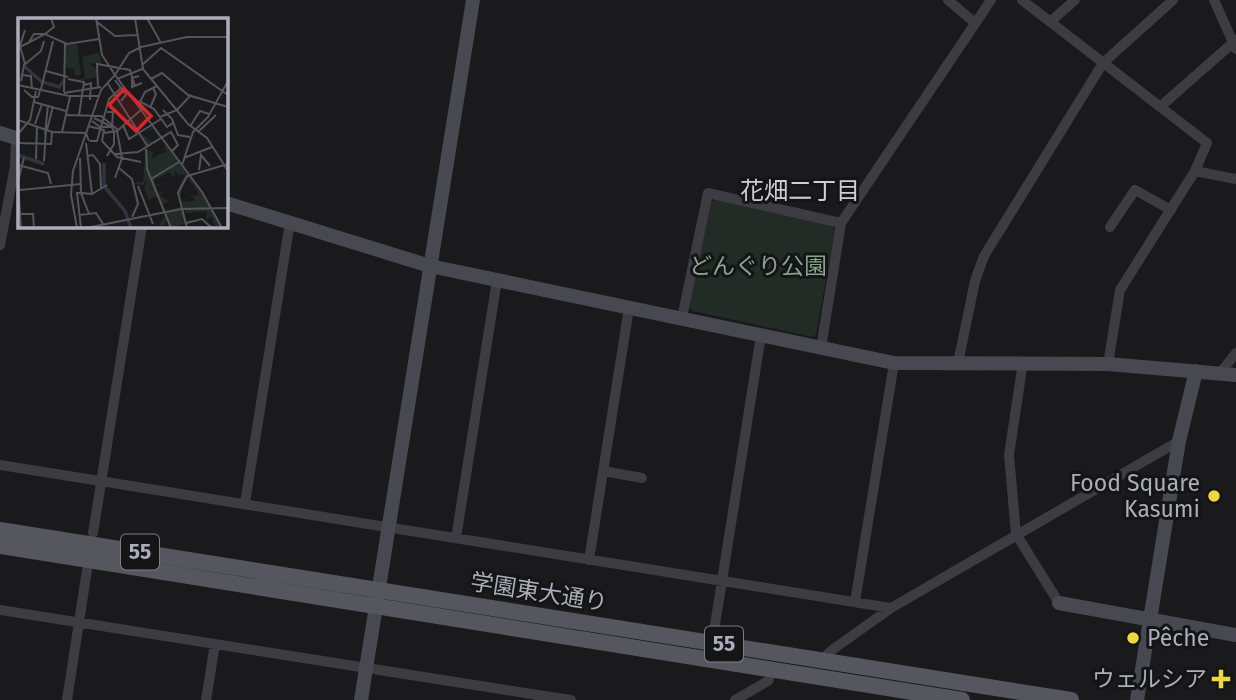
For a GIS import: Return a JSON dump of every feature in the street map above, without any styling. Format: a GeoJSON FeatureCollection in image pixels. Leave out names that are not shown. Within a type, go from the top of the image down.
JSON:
{"type":"FeatureCollection","features":[{"type":"Feature","properties":{"kind":"main road","name":"学園東大通り"},"geometry":{"type":"LineString","coordinates":[[0,530],[772,670],[962,700]]}},
{"type":"Feature","properties":{"kind":"main road","name":"学園東大通り"},"geometry":{"type":"LineString","coordinates":[[0,547],[822,660],[1072,700]]}},
{"type":"Feature","properties":{"kind":"street"},"geometry":{"type":"LineString","coordinates":[[361,700],[473,0]]}},
{"type":"Feature","properties":{"kind":"street"},"geometry":{"type":"LineString","coordinates":[[948,0],[975,23]]}},
{"type":"Feature","properties":{"kind":"street"},"geometry":{"type":"LineString","coordinates":[[821,348],[841,223],[991,0]]}},
{"type":"Feature","properties":{"kind":"street"},"geometry":{"type":"LineString","coordinates":[[1022,0],[1207,143],[1195,171],[1121,290],[1108,364]]}},
{"type":"Feature","properties":{"kind":"street"},"geometry":{"type":"LineString","coordinates":[[1050,22],[1074,0]]}},
{"type":"Feature","properties":{"kind":"street"},"geometry":{"type":"LineString","coordinates":[[958,363],[975,281],[984,256],[1103,63],[1173,0]]}},
{"type":"Feature","properties":{"kind":"street"},"geometry":{"type":"LineString","coordinates":[[1160,107],[1235,43],[1214,0]]}},
{"type":"Feature","properties":{"kind":"street"},"geometry":{"type":"LineString","coordinates":[[0,133],[18,139],[0,245]]}},
{"type":"Feature","properties":{"kind":"street"},"geometry":{"type":"LineString","coordinates":[[1195,171],[1236,179]]}},
{"type":"Feature","properties":{"kind":"street"},"geometry":{"type":"LineString","coordinates":[[1110,227],[1135,190],[1171,210]]}},
{"type":"Feature","properties":{"kind":"street"},"geometry":{"type":"LineString","coordinates":[[682,318],[708,192],[841,223]]}},
{"type":"Feature","properties":{"kind":"street"},"geometry":{"type":"LineString","coordinates":[[228,204],[430,266],[894,363],[1108,364],[1236,375]]}},
{"type":"Feature","properties":{"kind":"street"},"geometry":{"type":"LineString","coordinates":[[245,503],[290,222]]}},
{"type":"Feature","properties":{"kind":"street"},"geometry":{"type":"LineString","coordinates":[[93,533],[142,228]]}},
{"type":"Feature","properties":{"kind":"street"},"geometry":{"type":"LineString","coordinates":[[456,538],[497,280]]}},
{"type":"Feature","properties":{"kind":"street"},"geometry":{"type":"LineString","coordinates":[[589,560],[629,308]]}},
{"type":"Feature","properties":{"kind":"street"},"geometry":{"type":"LineString","coordinates":[[714,631],[761,335]]}},
{"type":"Feature","properties":{"kind":"street"},"geometry":{"type":"LineString","coordinates":[[1220,373],[1236,353]]}},
{"type":"Feature","properties":{"kind":"street"},"geometry":{"type":"LineString","coordinates":[[1023,362],[1009,455],[1016,534],[1059,603],[1236,635]]}},
{"type":"Feature","properties":{"kind":"street"},"geometry":{"type":"LineString","coordinates":[[855,603],[894,363]]}},
{"type":"Feature","properties":{"kind":"street"},"geometry":{"type":"LineString","coordinates":[[1137,700],[1179,441],[1196,371]]}},
{"type":"Feature","properties":{"kind":"street"},"geometry":{"type":"LineString","coordinates":[[822,660],[891,608],[1179,441]]}},
{"type":"Feature","properties":{"kind":"street"},"geometry":{"type":"LineString","coordinates":[[0,465],[891,608]]}},
{"type":"Feature","properties":{"kind":"street"},"geometry":{"type":"LineString","coordinates":[[603,471],[642,478]]}},
{"type":"Feature","properties":{"kind":"street"},"geometry":{"type":"LineString","coordinates":[[67,700],[87,570]]}},
{"type":"Feature","properties":{"kind":"street"},"geometry":{"type":"LineString","coordinates":[[0,610],[538,698],[571,700]]}},
{"type":"Feature","properties":{"kind":"street"},"geometry":{"type":"LineString","coordinates":[[206,700],[215,644]]}},
{"type":"Feature","properties":{"kind":"street"},"geometry":{"type":"LineString","coordinates":[[735,700],[768,681],[772,670]]}},
{"type":"Feature","properties":{"kind":"green space","name":"どんぐり公園"},"geometry":{"type":"Polygon","coordinates":[[[715,198],[831,224],[835,230],[816,334],[813,337],[693,311],[689,306],[711,202],[715,198]]]}},
{"type":"Feature","properties":{"kind":"place","name":"Food Square Kasumi"},"geometry":{"type":"Point","coordinates":[1214,496]}},
{"type":"Feature","properties":{"kind":"place","name":"Pêche"},"geometry":{"type":"Point","coordinates":[1133,638]}},
{"type":"Feature","properties":{"kind":"place","name":"ウェルシア"},"geometry":{"type":"Point","coordinates":[1221,679]}},
{"type":"Feature","properties":{"kind":"district","name":"花畑二丁目"},"geometry":{"type":"Point","coordinates":[800,191]}}]}
